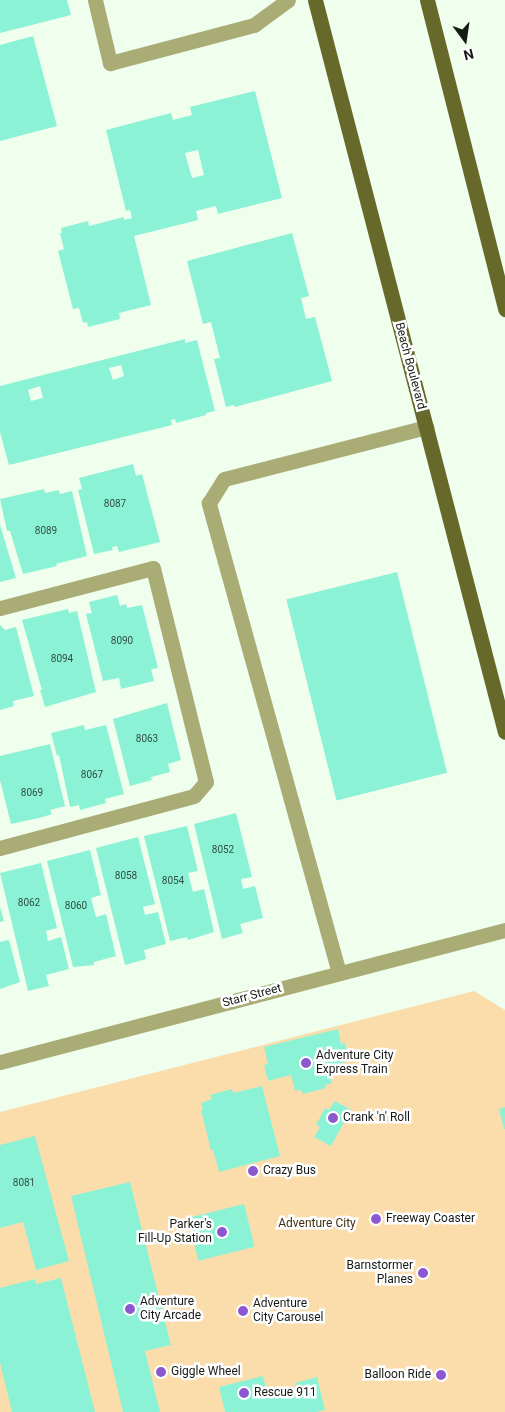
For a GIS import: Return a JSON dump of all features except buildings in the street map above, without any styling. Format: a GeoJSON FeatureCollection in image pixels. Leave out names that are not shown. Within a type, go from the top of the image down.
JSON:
{"type":"FeatureCollection","features":[{"type":"Feature","properties":{"kind":"main road","name":"Beach Boulevard"},"geometry":{"type":"LineString","coordinates":[[315,0],[505,732]]}},
{"type":"Feature","properties":{"kind":"main road"},"geometry":{"type":"LineString","coordinates":[[426,0],[505,309]]}},
{"type":"Feature","properties":{"kind":"street"},"geometry":{"type":"LineString","coordinates":[[95,0],[110,63],[254,25],[288,0]]}},
{"type":"Feature","properties":{"kind":"street"},"geometry":{"type":"LineString","coordinates":[[339,974],[209,503],[224,479],[426,427]]}},
{"type":"Feature","properties":{"kind":"street"},"geometry":{"type":"LineString","coordinates":[[0,608],[153,568],[206,782],[194,796],[0,848]]}},
{"type":"Feature","properties":{"kind":"street","name":"Starr Street"},"geometry":{"type":"LineString","coordinates":[[0,1062],[505,930]]}},
{"type":"Feature","properties":{"kind":"green space","name":"Adventure City"},"geometry":{"type":"Polygon","coordinates":[[[474,991],[505,1010],[505,1412],[0,1412],[0,1112],[474,991]]]}},
{"type":"Feature","properties":{"kind":"place","name":"Adventure City Express Train"},"geometry":{"type":"Point","coordinates":[306,1063]}},
{"type":"Feature","properties":{"kind":"place","name":"Crank 'n' Roll"},"geometry":{"type":"Point","coordinates":[333,1118]}},
{"type":"Feature","properties":{"kind":"place","name":"Crazy Bus"},"geometry":{"type":"Point","coordinates":[253,1171]}},
{"type":"Feature","properties":{"kind":"place","name":"Freeway Coaster"},"geometry":{"type":"Point","coordinates":[376,1219]}},
{"type":"Feature","properties":{"kind":"place","name":"Parker's Fill-Up Station"},"geometry":{"type":"Point","coordinates":[222,1232]}},
{"type":"Feature","properties":{"kind":"place","name":"Barnstormer Planes"},"geometry":{"type":"Point","coordinates":[423,1273]}},
{"type":"Feature","properties":{"kind":"place","name":"Adventure City Arcade"},"geometry":{"type":"Point","coordinates":[130,1309]}},
{"type":"Feature","properties":{"kind":"place","name":"Adventure City Carousel"},"geometry":{"type":"Point","coordinates":[243,1311]}},
{"type":"Feature","properties":{"kind":"place","name":"Giggle Wheel"},"geometry":{"type":"Point","coordinates":[161,1372]}},
{"type":"Feature","properties":{"kind":"place","name":"Balloon Ride"},"geometry":{"type":"Point","coordinates":[441,1375]}},
{"type":"Feature","properties":{"kind":"place","name":"Rescue 911"},"geometry":{"type":"Point","coordinates":[244,1393]}}]}
